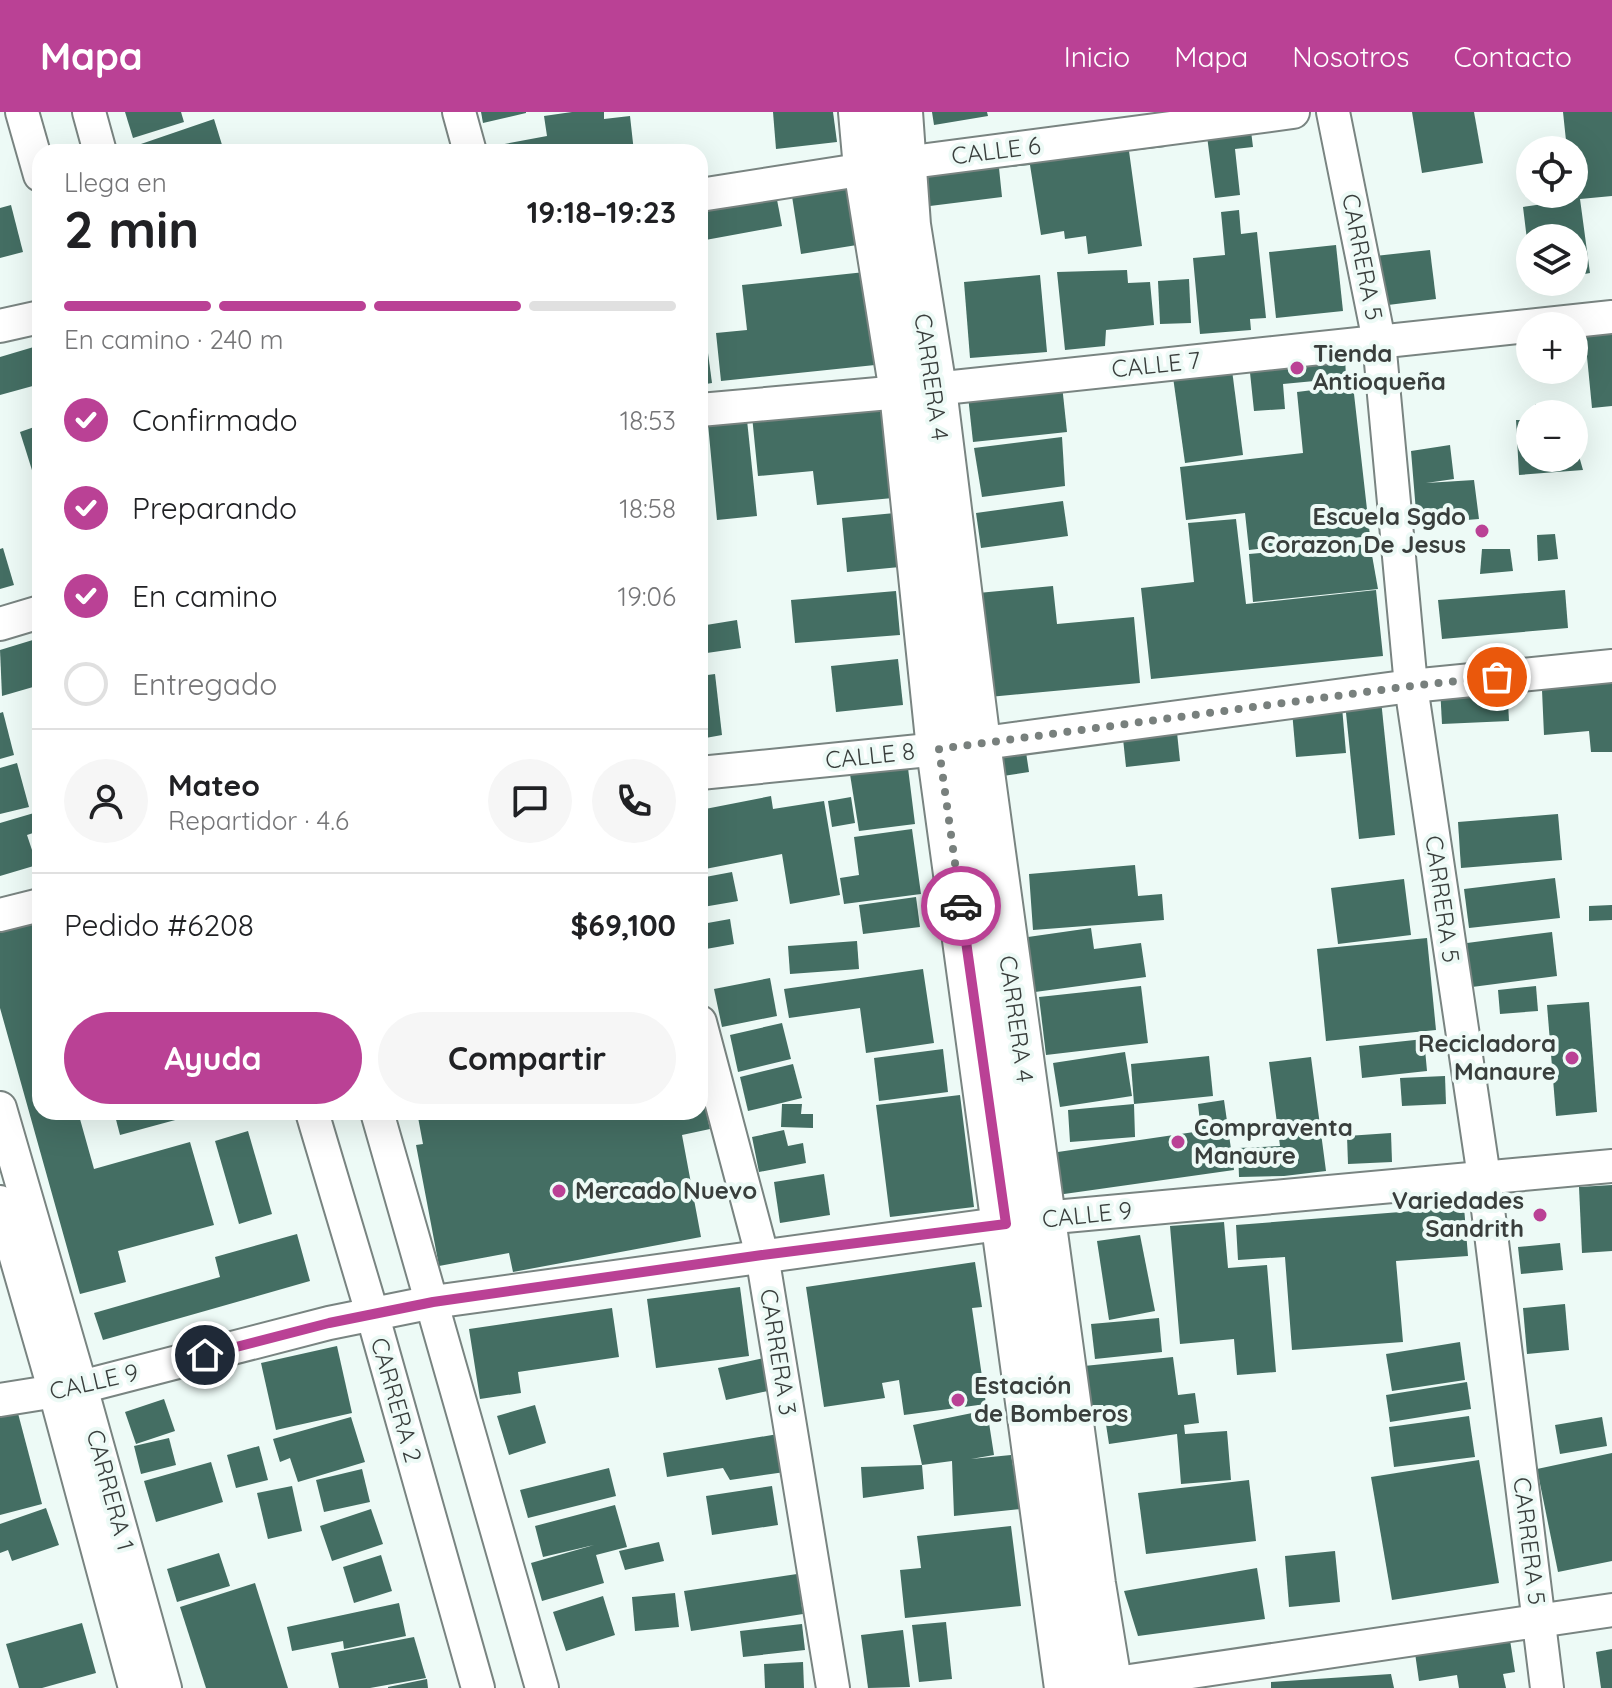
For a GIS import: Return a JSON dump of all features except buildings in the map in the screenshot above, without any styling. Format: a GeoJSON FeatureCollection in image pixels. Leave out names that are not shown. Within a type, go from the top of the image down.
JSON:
{"type":"FeatureCollection","features":[{"type":"Feature","properties":{"kind":"street"},"geometry":{"type":"LineString","coordinates":[[22,112],[32,147]]}},
{"type":"Feature","properties":{"kind":"street"},"geometry":{"type":"LineString","coordinates":[[89,112],[98,144]]}},
{"type":"Feature","properties":{"kind":"street"},"geometry":{"type":"LineString","coordinates":[[459,112],[468,144]]}},
{"type":"Feature","properties":{"kind":"street","name":"CARRERA 4"},"geometry":{"type":"LineString","coordinates":[[861,112],[908,225],[918,391],[959,746],[1025,1221],[1093,1584],[1098,1687]]}},
{"type":"Feature","properties":{"kind":"street","name":"CARRERA 4"},"geometry":{"type":"LineString","coordinates":[[885,165],[900,112]]}},
{"type":"Feature","properties":{"kind":"street","name":"CALLE 6"},"geometry":{"type":"LineString","coordinates":[[708,194],[885,165],[1293,112]]}},
{"type":"Feature","properties":{"kind":"street","name":"CARRERA 5"},"geometry":{"type":"LineString","coordinates":[[1333,112],[1379,341],[1411,686],[1484,1177],[1547,1688]]}},
{"type":"Feature","properties":{"kind":"street","name":"CALLE 7"},"geometry":{"type":"LineString","coordinates":[[708,409],[918,391],[1612,317]]}},
{"type":"Feature","properties":{"kind":"street"},"geometry":{"type":"LineString","coordinates":[[0,326],[32,319]]}},
{"type":"Feature","properties":{"kind":"street"},"geometry":{"type":"LineString","coordinates":[[0,624],[32,614]]}},
{"type":"Feature","properties":{"kind":"street","name":"CALLE 8"},"geometry":{"type":"LineString","coordinates":[[708,772],[959,746],[1411,686],[1612,666]]}},
{"type":"Feature","properties":{"kind":"street"},"geometry":{"type":"LineString","coordinates":[[0,915],[32,907]]}},
{"type":"Feature","properties":{"kind":"street","name":"CARRERA 3"},"geometry":{"type":"LineString","coordinates":[[708,1052],[762,1255],[833,1688]]}},
{"type":"Feature","properties":{"kind":"street","name":"CARRERA 1"},"geometry":{"type":"LineString","coordinates":[[0,1108],[68,1389],[135,1688]]}},
{"type":"Feature","properties":{"kind":"street","name":"CARRERA 2"},"geometry":{"type":"LineString","coordinates":[[314,1120],[478,1688]]}},
{"type":"Feature","properties":{"kind":"street"},"geometry":{"type":"LineString","coordinates":[[379,1120],[542,1688]]}},
{"type":"Feature","properties":{"kind":"street","name":"CALLE 9"},"geometry":{"type":"LineString","coordinates":[[0,1400],[68,1389],[372,1313],[433,1302],[1025,1221],[1612,1166]]}},
{"type":"Feature","properties":{"kind":"street","name":"CARRERA 1"},"geometry":{"type":"LineString","coordinates":[[0,1202],[68,1389],[165,1688]]}},
{"type":"Feature","properties":{"kind":"street","name":"CARRERA 4"},"geometry":{"type":"LineString","coordinates":[[1025,1221],[1067,1688]]}},
{"type":"Feature","properties":{"kind":"street"},"geometry":{"type":"LineString","coordinates":[[1098,1687],[1612,1610]]}},
{"type":"Feature","properties":{"kind":"way so far"},"geometry":{"type":"LineString","coordinates":[[961,906],[939,749],[1497,677]]}},
{"type":"Feature","properties":{"kind":"place","name":"Tienda Antioqueña"},"geometry":{"type":"Point","coordinates":[1297,368]}},
{"type":"Feature","properties":{"kind":"place","name":"Escuela Sgdo Corazon De Jesus"},"geometry":{"type":"Point","coordinates":[1482,531]}},
{"type":"Feature","properties":{"kind":"place","name":"Recicladora Manaure"},"geometry":{"type":"Point","coordinates":[1572,1058]}},
{"type":"Feature","properties":{"kind":"place","name":"Compraventa Manaure"},"geometry":{"type":"Point","coordinates":[1178,1142]}},
{"type":"Feature","properties":{"kind":"place","name":"Mercado Nuevo"},"geometry":{"type":"Point","coordinates":[559,1191]}},
{"type":"Feature","properties":{"kind":"place","name":"Variedades Sandrith"},"geometry":{"type":"Point","coordinates":[1540,1215]}},
{"type":"Feature","properties":{"kind":"place","name":"Estación de Bomberos"},"geometry":{"type":"Point","coordinates":[958,1400]}},
{"type":"Feature","properties":{"kind":"route"},"geometry":{"type":"LineString","coordinates":[[205,1355],[372,1313],[433,1302],[1006,1224],[961,906]]}}]}
